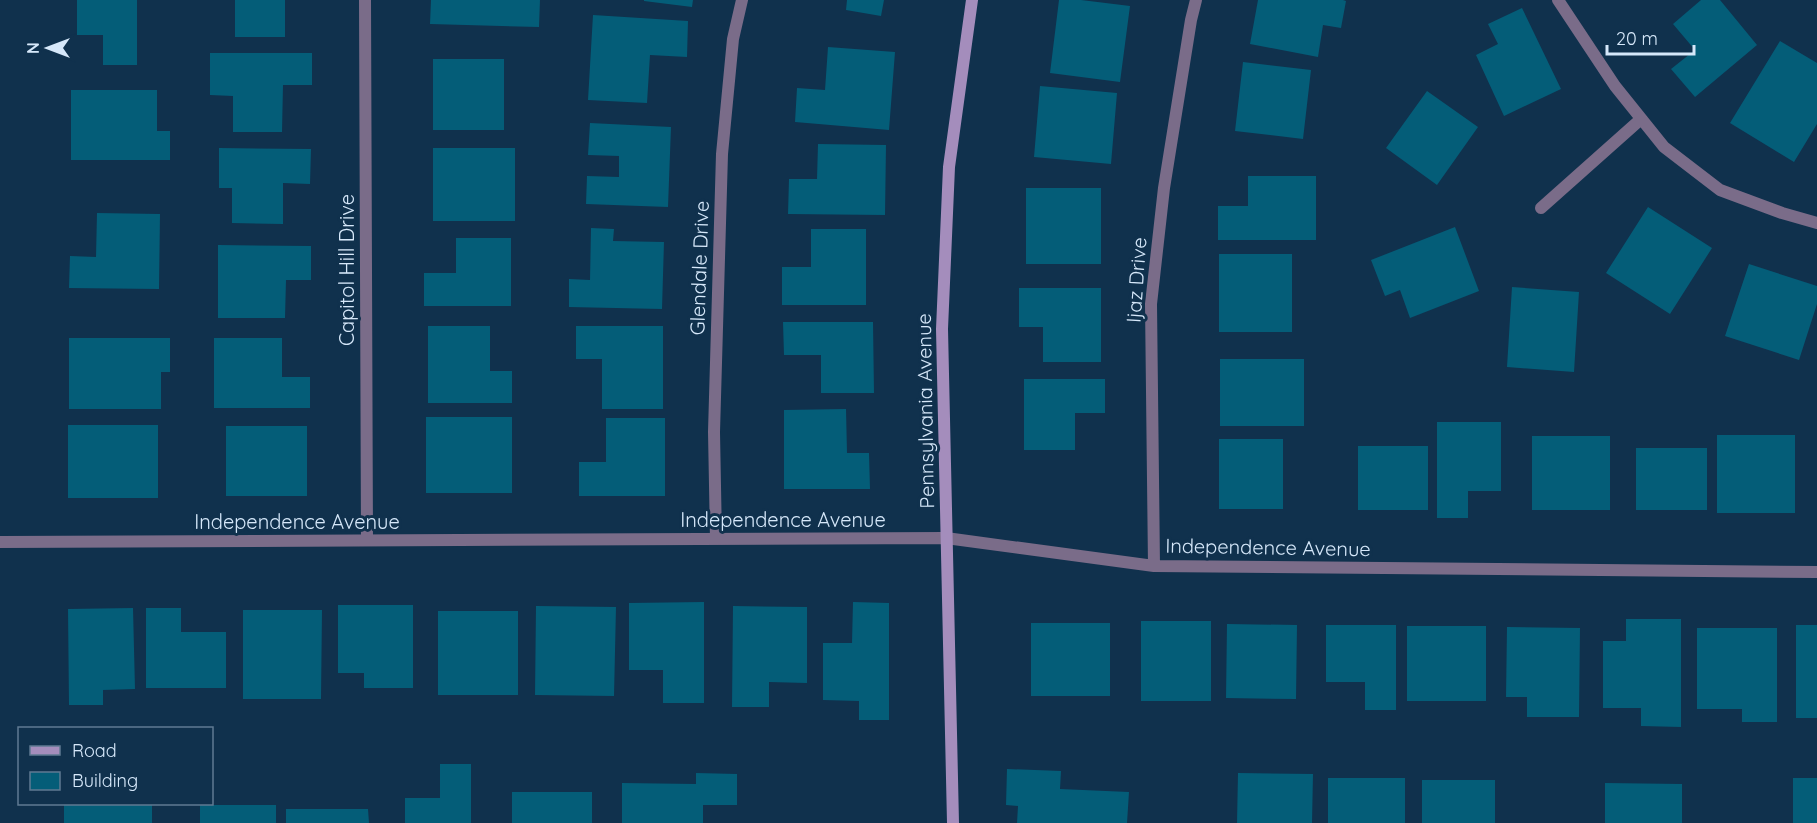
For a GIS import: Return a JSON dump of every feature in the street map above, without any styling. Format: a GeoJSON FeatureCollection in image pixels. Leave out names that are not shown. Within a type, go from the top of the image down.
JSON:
{"type":"FeatureCollection","features":[{"type":"Feature","properties":{"kind":"street","name":"Capitol Hill Drive"},"geometry":{"type":"LineString","coordinates":[[365,0],[367,540]]}},
{"type":"Feature","properties":{"kind":"street","name":"Glendale Drive"},"geometry":{"type":"LineString","coordinates":[[716,539],[714,432],[722,154],[733,39],[742,0]]}},
{"type":"Feature","properties":{"kind":"street","name":"Pennsylvania Avenue"},"geometry":{"type":"LineString","coordinates":[[953,823],[942,329],[949,167],[972,0]]}},
{"type":"Feature","properties":{"kind":"street","name":"Ijaz Drive"},"geometry":{"type":"LineString","coordinates":[[1154,566],[1151,304],[1164,188],[1196,0]]}},
{"type":"Feature","properties":{"kind":"street"},"geometry":{"type":"LineString","coordinates":[[1558,0],[1615,86],[1664,147],[1720,190],[1782,213],[1817,223]]}},
{"type":"Feature","properties":{"kind":"street"},"geometry":{"type":"LineString","coordinates":[[1541,208],[1641,119]]}},
{"type":"Feature","properties":{"kind":"street","name":"Independence Avenue"},"geometry":{"type":"LineString","coordinates":[[0,542],[946,538],[1154,566],[1817,572]]}},
{"type":"Feature","properties":{"kind":"building"},"geometry":{"type":"Polygon","coordinates":[[[77,0],[137,0],[137,65],[103,65],[103,35],[77,35],[77,0]]]}},
{"type":"Feature","properties":{"kind":"building"},"geometry":{"type":"Polygon","coordinates":[[[235,0],[285,0],[285,37],[235,37],[235,0]]]}},
{"type":"Feature","properties":{"kind":"building"},"geometry":{"type":"Polygon","coordinates":[[[431,0],[540,0],[539,27],[430,24],[431,0]]]}},
{"type":"Feature","properties":{"kind":"building"},"geometry":{"type":"Polygon","coordinates":[[[644,0],[693,0],[692,7],[644,0]]]}},
{"type":"Feature","properties":{"kind":"building"},"geometry":{"type":"Polygon","coordinates":[[[847,0],[884,0],[881,16],[846,10],[847,0]]]}},
{"type":"Feature","properties":{"kind":"building"},"geometry":{"type":"Polygon","coordinates":[[[1059,0],[1081,0],[1130,6],[1120,82],[1050,73],[1059,0]]]}},
{"type":"Feature","properties":{"kind":"building"},"geometry":{"type":"Polygon","coordinates":[[[1258,0],[1346,1],[1341,28],[1323,25],[1318,57],[1250,44],[1258,0]]]}},
{"type":"Feature","properties":{"kind":"building"},"geometry":{"type":"Polygon","coordinates":[[[1701,0],[1720,0],[1757,45],[1695,97],[1671,69],[1695,50],[1673,24],[1701,0]]]}},
{"type":"Feature","properties":{"kind":"building"},"geometry":{"type":"Polygon","coordinates":[[[1522,8],[1561,89],[1504,116],[1476,55],[1498,44],[1488,24],[1522,8]]]}},
{"type":"Feature","properties":{"kind":"building"},"geometry":{"type":"Polygon","coordinates":[[[593,15],[688,21],[687,57],[650,55],[647,103],[588,100],[593,15]]]}},
{"type":"Feature","properties":{"kind":"building"},"geometry":{"type":"Polygon","coordinates":[[[1780,41],[1817,63],[1817,124],[1794,162],[1730,123],[1780,41]]]}},
{"type":"Feature","properties":{"kind":"building"},"geometry":{"type":"Polygon","coordinates":[[[828,47],[895,52],[889,130],[795,122],[797,88],[825,90],[828,47]]]}},
{"type":"Feature","properties":{"kind":"building"},"geometry":{"type":"Polygon","coordinates":[[[210,53],[312,53],[312,85],[283,85],[282,132],[233,132],[233,96],[210,95],[210,53]]]}},
{"type":"Feature","properties":{"kind":"building"},"geometry":{"type":"Polygon","coordinates":[[[433,59],[504,59],[504,130],[433,130],[433,59]]]}},
{"type":"Feature","properties":{"kind":"building"},"geometry":{"type":"Polygon","coordinates":[[[1243,62],[1311,70],[1303,139],[1235,131],[1243,62]]]}},
{"type":"Feature","properties":{"kind":"building"},"geometry":{"type":"Polygon","coordinates":[[[1040,86],[1117,93],[1111,164],[1034,157],[1040,86]]]}},
{"type":"Feature","properties":{"kind":"building"},"geometry":{"type":"Polygon","coordinates":[[[71,90],[157,90],[157,131],[170,131],[170,160],[71,160],[71,90]]]}},
{"type":"Feature","properties":{"kind":"building"},"geometry":{"type":"Polygon","coordinates":[[[1427,91],[1478,127],[1437,185],[1386,148],[1427,91]]]}},
{"type":"Feature","properties":{"kind":"building"},"geometry":{"type":"Polygon","coordinates":[[[590,123],[671,127],[668,207],[586,204],[587,176],[619,177],[619,156],[588,155],[590,123]]]}},
{"type":"Feature","properties":{"kind":"building"},"geometry":{"type":"Polygon","coordinates":[[[818,144],[886,145],[885,215],[788,214],[789,179],[817,179],[818,144]]]}},
{"type":"Feature","properties":{"kind":"building"},"geometry":{"type":"Polygon","coordinates":[[[219,148],[311,149],[310,184],[283,183],[283,224],[232,223],[232,188],[219,188],[219,148]]]}},
{"type":"Feature","properties":{"kind":"building"},"geometry":{"type":"Polygon","coordinates":[[[433,148],[515,148],[515,221],[433,221],[433,148]]]}},
{"type":"Feature","properties":{"kind":"building"},"geometry":{"type":"Polygon","coordinates":[[[1248,176],[1316,176],[1316,240],[1218,240],[1218,206],[1248,206],[1248,176]]]}},
{"type":"Feature","properties":{"kind":"building"},"geometry":{"type":"Polygon","coordinates":[[[1026,188],[1101,188],[1101,264],[1026,264],[1026,188]]]}},
{"type":"Feature","properties":{"kind":"building"},"geometry":{"type":"Polygon","coordinates":[[[1648,207],[1712,248],[1670,314],[1606,273],[1648,207]]]}},
{"type":"Feature","properties":{"kind":"building"},"geometry":{"type":"Polygon","coordinates":[[[97,213],[160,214],[159,289],[69,288],[70,256],[96,257],[97,213]]]}},
{"type":"Feature","properties":{"kind":"building"},"geometry":{"type":"Polygon","coordinates":[[[1455,227],[1479,291],[1410,318],[1400,290],[1385,296],[1371,260],[1455,227]]]}},
{"type":"Feature","properties":{"kind":"building"},"geometry":{"type":"Polygon","coordinates":[[[591,228],[614,229],[613,241],[664,242],[662,309],[569,307],[569,279],[590,280],[591,228]]]}},
{"type":"Feature","properties":{"kind":"building"},"geometry":{"type":"Polygon","coordinates":[[[811,229],[866,229],[866,305],[782,305],[782,267],[811,267],[811,229]]]}},
{"type":"Feature","properties":{"kind":"building"},"geometry":{"type":"Polygon","coordinates":[[[456,238],[511,238],[511,306],[424,306],[424,273],[456,273],[456,238]]]}},
{"type":"Feature","properties":{"kind":"building"},"geometry":{"type":"Polygon","coordinates":[[[218,245],[311,246],[311,280],[286,280],[285,318],[218,318],[218,245]]]}},
{"type":"Feature","properties":{"kind":"building"},"geometry":{"type":"Polygon","coordinates":[[[1219,254],[1292,254],[1292,332],[1219,332],[1219,254]]]}},
{"type":"Feature","properties":{"kind":"building"},"geometry":{"type":"Polygon","coordinates":[[[1749,264],[1817,286],[1817,304],[1799,360],[1725,336],[1749,264]]]}},
{"type":"Feature","properties":{"kind":"building"},"geometry":{"type":"Polygon","coordinates":[[[1512,287],[1579,292],[1574,372],[1507,367],[1512,287]]]}},
{"type":"Feature","properties":{"kind":"building"},"geometry":{"type":"Polygon","coordinates":[[[1019,288],[1101,288],[1101,362],[1043,362],[1043,327],[1019,327],[1019,288]]]}},
{"type":"Feature","properties":{"kind":"building"},"geometry":{"type":"Polygon","coordinates":[[[783,322],[873,322],[874,393],[821,393],[821,355],[784,355],[783,322]]]}},
{"type":"Feature","properties":{"kind":"building"},"geometry":{"type":"Polygon","coordinates":[[[428,326],[490,326],[490,371],[512,371],[512,403],[428,403],[428,326]]]}},
{"type":"Feature","properties":{"kind":"building"},"geometry":{"type":"Polygon","coordinates":[[[576,326],[663,326],[663,409],[602,409],[602,359],[576,359],[576,326]]]}},
{"type":"Feature","properties":{"kind":"building"},"geometry":{"type":"Polygon","coordinates":[[[69,338],[170,338],[170,372],[161,372],[161,409],[69,409],[69,338]]]}},
{"type":"Feature","properties":{"kind":"building"},"geometry":{"type":"Polygon","coordinates":[[[214,338],[282,338],[282,377],[310,377],[310,408],[214,408],[214,338]]]}},
{"type":"Feature","properties":{"kind":"building"},"geometry":{"type":"Polygon","coordinates":[[[1220,359],[1304,359],[1304,426],[1220,426],[1220,359]]]}},
{"type":"Feature","properties":{"kind":"building"},"geometry":{"type":"Polygon","coordinates":[[[1024,379],[1105,379],[1105,413],[1075,413],[1075,450],[1024,450],[1024,379]]]}},
{"type":"Feature","properties":{"kind":"building"},"geometry":{"type":"Polygon","coordinates":[[[846,409],[847,453],[869,453],[870,489],[784,489],[784,410],[846,409]]]}},
{"type":"Feature","properties":{"kind":"building"},"geometry":{"type":"Polygon","coordinates":[[[426,417],[512,417],[512,493],[426,493],[426,417]]]}},
{"type":"Feature","properties":{"kind":"building"},"geometry":{"type":"Polygon","coordinates":[[[606,418],[665,418],[665,496],[579,496],[579,462],[606,462],[606,418]]]}},
{"type":"Feature","properties":{"kind":"building"},"geometry":{"type":"Polygon","coordinates":[[[1437,422],[1501,422],[1501,491],[1468,491],[1468,518],[1437,518],[1437,422]]]}},
{"type":"Feature","properties":{"kind":"building"},"geometry":{"type":"Polygon","coordinates":[[[68,425],[158,425],[158,498],[68,498],[68,425]]]}},
{"type":"Feature","properties":{"kind":"building"},"geometry":{"type":"Polygon","coordinates":[[[226,426],[307,426],[307,496],[226,496],[226,426]]]}},
{"type":"Feature","properties":{"kind":"building"},"geometry":{"type":"Polygon","coordinates":[[[1717,435],[1795,435],[1795,513],[1717,513],[1717,435]]]}},
{"type":"Feature","properties":{"kind":"building"},"geometry":{"type":"Polygon","coordinates":[[[1532,436],[1610,436],[1610,510],[1532,510],[1532,436]]]}},
{"type":"Feature","properties":{"kind":"building"},"geometry":{"type":"Polygon","coordinates":[[[1219,439],[1283,439],[1283,509],[1219,509],[1219,439]]]}},
{"type":"Feature","properties":{"kind":"building"},"geometry":{"type":"Polygon","coordinates":[[[1358,446],[1428,446],[1428,510],[1358,510],[1358,446]]]}},
{"type":"Feature","properties":{"kind":"building"},"geometry":{"type":"Polygon","coordinates":[[[1636,448],[1707,448],[1707,510],[1636,510],[1636,448]]]}},
{"type":"Feature","properties":{"kind":"building"},"geometry":{"type":"Polygon","coordinates":[[[704,602],[704,703],[663,703],[663,670],[629,670],[629,603],[704,602]]]}},
{"type":"Feature","properties":{"kind":"building"},"geometry":{"type":"Polygon","coordinates":[[[853,602],[889,603],[889,720],[859,720],[859,701],[823,700],[823,643],[852,643],[853,602]]]}},
{"type":"Feature","properties":{"kind":"building"},"geometry":{"type":"Polygon","coordinates":[[[338,605],[413,605],[413,688],[364,688],[364,673],[338,673],[338,605]]]}},
{"type":"Feature","properties":{"kind":"building"},"geometry":{"type":"Polygon","coordinates":[[[536,606],[616,607],[614,696],[535,695],[536,606]]]}},
{"type":"Feature","properties":{"kind":"building"},"geometry":{"type":"Polygon","coordinates":[[[733,606],[807,607],[807,683],[769,682],[769,707],[732,707],[733,606]]]}},
{"type":"Feature","properties":{"kind":"building"},"geometry":{"type":"Polygon","coordinates":[[[133,608],[135,689],[103,690],[103,705],[69,705],[68,609],[133,608]]]}},
{"type":"Feature","properties":{"kind":"building"},"geometry":{"type":"Polygon","coordinates":[[[146,608],[181,608],[181,632],[226,632],[226,688],[146,688],[146,608]]]}},
{"type":"Feature","properties":{"kind":"building"},"geometry":{"type":"Polygon","coordinates":[[[243,610],[322,610],[321,699],[243,699],[243,610]]]}},
{"type":"Feature","properties":{"kind":"building"},"geometry":{"type":"Polygon","coordinates":[[[438,611],[518,611],[518,695],[438,695],[438,611]]]}},
{"type":"Feature","properties":{"kind":"building"},"geometry":{"type":"Polygon","coordinates":[[[1626,619],[1681,619],[1681,727],[1641,726],[1641,708],[1603,708],[1603,641],[1626,641],[1626,619]]]}},
{"type":"Feature","properties":{"kind":"building"},"geometry":{"type":"Polygon","coordinates":[[[1141,621],[1211,621],[1211,701],[1141,701],[1141,621]]]}},
{"type":"Feature","properties":{"kind":"building"},"geometry":{"type":"Polygon","coordinates":[[[1031,623],[1110,623],[1110,696],[1031,696],[1031,623]]]}},
{"type":"Feature","properties":{"kind":"building"},"geometry":{"type":"Polygon","coordinates":[[[1227,624],[1297,625],[1296,699],[1226,698],[1227,624]]]}},
{"type":"Feature","properties":{"kind":"building"},"geometry":{"type":"Polygon","coordinates":[[[1326,625],[1396,625],[1396,710],[1365,710],[1365,682],[1326,682],[1326,625]]]}},
{"type":"Feature","properties":{"kind":"building"},"geometry":{"type":"Polygon","coordinates":[[[1796,625],[1817,625],[1817,718],[1796,718],[1796,625]]]}},
{"type":"Feature","properties":{"kind":"building"},"geometry":{"type":"Polygon","coordinates":[[[1407,626],[1486,626],[1486,701],[1407,701],[1407,626]]]}},
{"type":"Feature","properties":{"kind":"building"},"geometry":{"type":"Polygon","coordinates":[[[1507,627],[1580,628],[1579,717],[1527,717],[1527,697],[1506,697],[1507,627]]]}},
{"type":"Feature","properties":{"kind":"building"},"geometry":{"type":"Polygon","coordinates":[[[1697,628],[1777,628],[1777,722],[1742,722],[1742,709],[1697,709],[1697,628]]]}},
{"type":"Feature","properties":{"kind":"building"},"geometry":{"type":"Polygon","coordinates":[[[440,764],[471,764],[471,823],[405,823],[405,798],[440,798],[440,764]]]}},
{"type":"Feature","properties":{"kind":"building"},"geometry":{"type":"Polygon","coordinates":[[[1007,769],[1061,771],[1060,789],[1129,792],[1127,823],[1017,823],[1018,806],[1006,805],[1007,769]]]}},
{"type":"Feature","properties":{"kind":"building"},"geometry":{"type":"Polygon","coordinates":[[[696,773],[737,774],[737,805],[703,805],[703,823],[622,823],[622,783],[696,784],[696,773]]]}},
{"type":"Feature","properties":{"kind":"building"},"geometry":{"type":"Polygon","coordinates":[[[1238,773],[1313,774],[1312,823],[1237,823],[1238,773]]]}},
{"type":"Feature","properties":{"kind":"building"},"geometry":{"type":"Polygon","coordinates":[[[1328,778],[1405,778],[1405,823],[1328,823],[1328,778]]]}},
{"type":"Feature","properties":{"kind":"building"},"geometry":{"type":"Polygon","coordinates":[[[1793,778],[1817,778],[1817,823],[1793,823],[1793,778]]]}},
{"type":"Feature","properties":{"kind":"building"},"geometry":{"type":"Polygon","coordinates":[[[1422,780],[1495,780],[1495,823],[1422,823],[1422,780]]]}},
{"type":"Feature","properties":{"kind":"building"},"geometry":{"type":"Polygon","coordinates":[[[1605,783],[1682,784],[1682,823],[1605,823],[1605,783]]]}},
{"type":"Feature","properties":{"kind":"building"},"geometry":{"type":"Polygon","coordinates":[[[512,792],[592,792],[592,823],[512,823],[512,792]]]}},
{"type":"Feature","properties":{"kind":"building"},"geometry":{"type":"Polygon","coordinates":[[[64,805],[152,805],[152,823],[64,823],[64,805]]]}},
{"type":"Feature","properties":{"kind":"building"},"geometry":{"type":"Polygon","coordinates":[[[200,805],[276,805],[276,823],[200,823],[200,805]]]}},
{"type":"Feature","properties":{"kind":"building"},"geometry":{"type":"Polygon","coordinates":[[[286,809],[368,809],[369,823],[286,823],[286,809]]]}}]}
